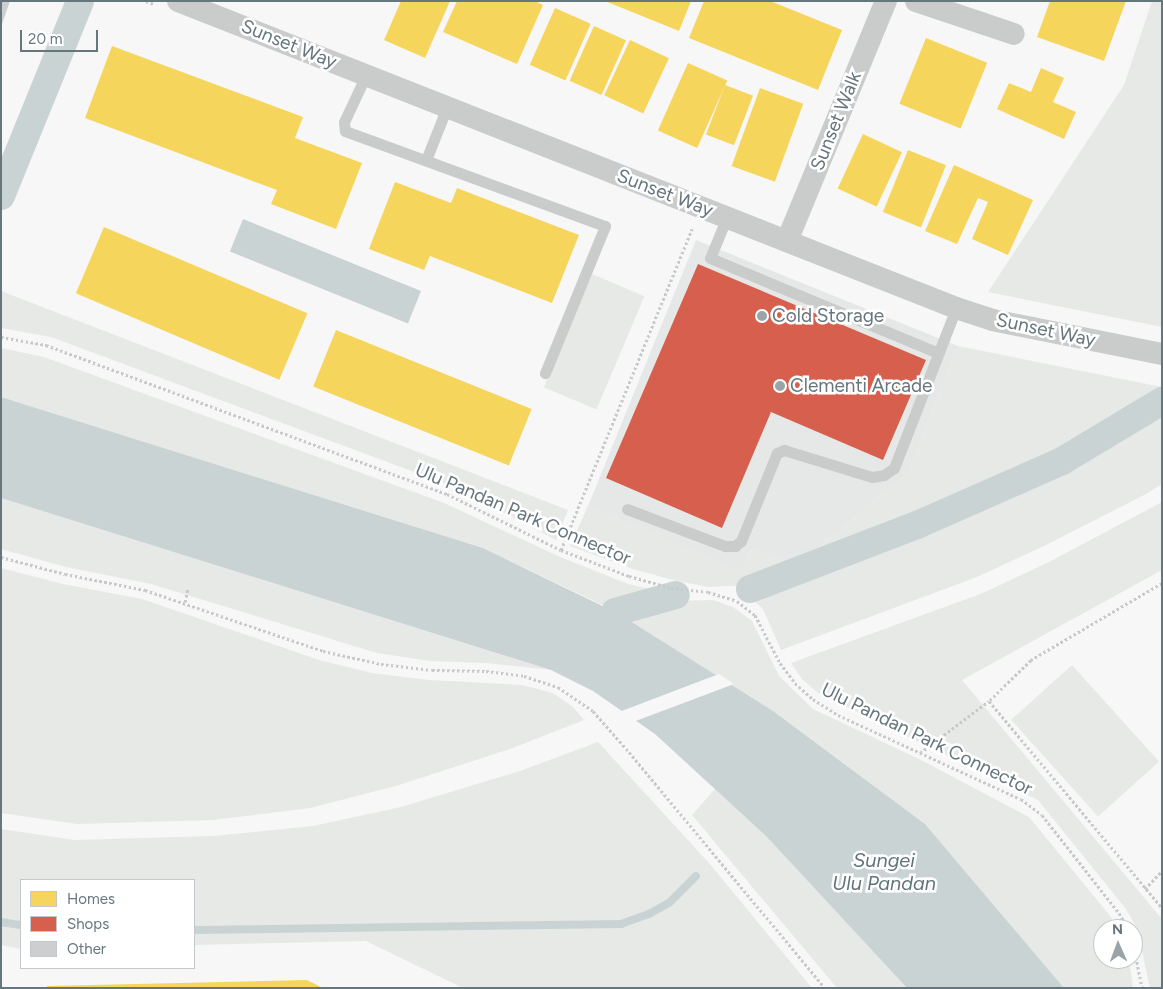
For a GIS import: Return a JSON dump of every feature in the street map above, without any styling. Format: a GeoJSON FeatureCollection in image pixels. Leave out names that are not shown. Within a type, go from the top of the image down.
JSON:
{"type":"FeatureCollection","features":[{"type":"Feature","properties":{"kind":"street","name":"Sunset Way"},"geometry":{"type":"LineString","coordinates":[[178,1],[956,308],[992,320],[1162,354]]}},
{"type":"Feature","properties":{"kind":"street","name":"Sunset Walk"},"geometry":{"type":"LineString","coordinates":[[787,241],[886,1]]}},
{"type":"Feature","properties":{"kind":"street"},"geometry":{"type":"LineString","coordinates":[[916,1],[1014,34]]}},
{"type":"Feature","properties":{"kind":"lane"},"geometry":{"type":"LineString","coordinates":[[366,75],[344,122],[345,130],[605,226],[545,373]]}},
{"type":"Feature","properties":{"kind":"lane"},"geometry":{"type":"LineString","coordinates":[[426,160],[447,107]]}},
{"type":"Feature","properties":{"kind":"lane"},"geometry":{"type":"LineString","coordinates":[[728,217],[710,258],[938,353]]}},
{"type":"Feature","properties":{"kind":"lane"},"geometry":{"type":"LineString","coordinates":[[627,509],[725,546],[735,546],[741,541],[777,453],[784,450],[872,477],[884,475],[894,468],[956,308]]}},
{"type":"Feature","properties":{"kind":"path"},"geometry":{"type":"LineString","coordinates":[[560,550],[693,226]]}},
{"type":"Feature","properties":{"kind":"path","name":"Ulu Pandan Park Connector"},"geometry":{"type":"LineString","coordinates":[[1,337],[46,345],[447,494],[560,550],[629,576],[671,588],[708,592],[737,601],[755,615],[780,663],[795,684],[813,699],[838,715],[1021,799],[1038,811],[1123,919]]}},
{"type":"Feature","properties":{"kind":"path"},"geometry":{"type":"LineString","coordinates":[[1,557],[65,574],[145,590],[333,653],[381,664],[424,669],[486,671],[524,676],[558,687],[592,711],[824,988]]}},
{"type":"Feature","properties":{"kind":"path"},"geometry":{"type":"LineString","coordinates":[[920,752],[989,701],[1031,660],[1162,583]]}},
{"type":"Feature","properties":{"kind":"path"},"geometry":{"type":"LineString","coordinates":[[185,602],[188,588]]}},
{"type":"Feature","properties":{"kind":"path"},"geometry":{"type":"LineString","coordinates":[[989,701],[1162,908]]}},
{"type":"Feature","properties":{"kind":"path"},"geometry":{"type":"LineString","coordinates":[[1145,888],[1162,871]]}},
{"type":"Feature","properties":{"kind":"path"},"geometry":{"type":"LineString","coordinates":[[1138,969],[1142,987]]}},
{"type":"Feature","properties":{"kind":"shaded area"},"geometry":{"type":"Polygon","coordinates":[[[1152,1],[1162,1],[1162,327],[988,292],[1124,85],[1152,1]]]}},
{"type":"Feature","properties":{"kind":"shaded area"},"geometry":{"type":"Polygon","coordinates":[[[696,240],[958,346],[909,472],[797,566],[751,549],[740,573],[588,506],[696,240]]]}},
{"type":"Feature","properties":{"kind":"shaded area"},"geometry":{"type":"Polygon","coordinates":[[[592,274],[644,296],[596,409],[544,387],[592,274]]]}},
{"type":"Feature","properties":{"kind":"shaded area"},"geometry":{"type":"Polygon","coordinates":[[[1,291],[568,510],[556,540],[452,486],[51,337],[1,328],[1,291]]]}},
{"type":"Feature","properties":{"kind":"shaded area"},"geometry":{"type":"Polygon","coordinates":[[[958,346],[1162,387],[1162,396],[1059,458],[916,522],[749,585],[708,587],[673,580],[633,569],[570,546],[588,506],[740,573],[751,549],[797,566],[909,472],[958,346]]]}},
{"type":"Feature","properties":{"kind":"shaded area"},"geometry":{"type":"Polygon","coordinates":[[[1,348],[44,357],[444,503],[558,556],[628,584],[667,593],[609,608],[483,548],[1,397],[1,348]]]}},
{"type":"Feature","properties":{"kind":"shaded area"},"geometry":{"type":"Polygon","coordinates":[[[1162,407],[1162,484],[1042,547],[977,577],[781,650],[763,609],[750,597],[919,531],[1067,465],[1162,407]]]}},
{"type":"Feature","properties":{"kind":"shaded area"},"geometry":{"type":"Polygon","coordinates":[[[1,498],[551,670],[486,663],[430,661],[377,653],[151,584],[66,567],[1,549],[1,498]]]}},
{"type":"Feature","properties":{"kind":"shaded area"},"geometry":{"type":"Polygon","coordinates":[[[1162,502],[1162,570],[962,680],[1162,919],[1162,988],[1150,988],[1143,956],[1143,919],[1132,919],[1126,909],[1038,800],[818,693],[802,679],[791,663],[983,593],[1049,562],[1162,502]]]}},
{"type":"Feature","properties":{"kind":"shaded area"},"geometry":{"type":"Polygon","coordinates":[[[1,568],[63,584],[142,599],[319,660],[372,673],[429,680],[522,685],[553,693],[573,707],[584,720],[513,748],[396,786],[310,808],[213,820],[77,824],[1,813],[1,568]]]}},
{"type":"Feature","properties":{"kind":"shaded area"},"geometry":{"type":"Polygon","coordinates":[[[713,600],[733,607],[752,621],[779,676],[813,709],[919,759],[1029,817],[1112,919],[1093,919],[1093,969],[1130,969],[1133,988],[1064,988],[925,824],[773,711],[619,614],[678,601],[713,600]]]}},
{"type":"Feature","properties":{"kind":"shaded area"},"geometry":{"type":"Polygon","coordinates":[[[1072,665],[1159,762],[1098,816],[1011,720],[1072,665]]]}},
{"type":"Feature","properties":{"kind":"shaded area"},"geometry":{"type":"Polygon","coordinates":[[[598,742],[709,863],[812,988],[463,988],[366,941],[195,945],[195,879],[20,879],[20,949],[1,945],[1,829],[75,840],[213,836],[313,826],[401,807],[520,771],[598,742]]]}},
{"type":"Feature","properties":{"kind":"shaded area"},"geometry":{"type":"Polygon","coordinates":[[[715,789],[766,836],[907,988],[837,988],[692,815],[715,789]]]}},
{"type":"Feature","properties":{"kind":"water"},"geometry":{"type":"Polygon","coordinates":[[[243,219],[421,291],[408,323],[230,251],[243,219]]]}},
{"type":"Feature","properties":{"kind":"water","name":"Sungei Ulu Pandan"},"geometry":{"type":"Polygon","coordinates":[[[1,397],[483,548],[619,614],[773,711],[925,824],[1064,988],[907,988],[766,836],[655,734],[593,691],[551,670],[1,498],[1,397]]]}},
{"type":"Feature","properties":{"kind":"pier"},"geometry":{"type":"Polygon","coordinates":[[[719,674],[734,684],[633,722],[619,712],[719,674]]]}},
{"type":"Feature","properties":{"kind":"building: Homes"},"geometry":{"type":"Polygon","coordinates":[[[401,1],[450,1],[425,58],[384,40],[401,1]]]}},
{"type":"Feature","properties":{"kind":"building: Homes"},"geometry":{"type":"Polygon","coordinates":[[[457,1],[535,1],[543,5],[517,64],[443,32],[457,1]]]}},
{"type":"Feature","properties":{"kind":"building: Homes"},"geometry":{"type":"Polygon","coordinates":[[[605,1],[691,1],[679,31],[605,1]]]}},
{"type":"Feature","properties":{"kind":"building: Homes"},"geometry":{"type":"Polygon","coordinates":[[[704,1],[770,1],[842,30],[818,90],[689,38],[704,1]]]}},
{"type":"Feature","properties":{"kind":"building: Homes"},"geometry":{"type":"Polygon","coordinates":[[[1050,1],[1126,1],[1104,61],[1037,37],[1050,1]]]}},
{"type":"Feature","properties":{"kind":"building: Homes"},"geometry":{"type":"Polygon","coordinates":[[[555,8],[591,24],[565,81],[530,65],[555,8]]]}},
{"type":"Feature","properties":{"kind":"building: Homes"},"geometry":{"type":"Polygon","coordinates":[[[594,26],[626,40],[602,95],[570,81],[594,26]]]}},
{"type":"Feature","properties":{"kind":"building: Homes"},"geometry":{"type":"Polygon","coordinates":[[[926,38],[987,63],[961,129],[899,104],[926,38]]]}},
{"type":"Feature","properties":{"kind":"building: Homes"},"geometry":{"type":"Polygon","coordinates":[[[630,40],[669,58],[643,113],[604,95],[630,40]]]}},
{"type":"Feature","properties":{"kind":"building: Homes"},"geometry":{"type":"Polygon","coordinates":[[[112,46],[303,117],[295,138],[362,163],[336,229],[271,204],[277,190],[85,118],[112,46]]]}},
{"type":"Feature","properties":{"kind":"building: Homes"},"geometry":{"type":"Polygon","coordinates":[[[688,63],[727,80],[697,148],[658,131],[688,63]]]}},
{"type":"Feature","properties":{"kind":"building: Homes"},"geometry":{"type":"Polygon","coordinates":[[[1041,68],[1064,78],[1053,102],[1076,112],[1064,139],[997,109],[1009,83],[1031,92],[1041,68]]]}},
{"type":"Feature","properties":{"kind":"building: Homes"},"geometry":{"type":"Polygon","coordinates":[[[725,85],[753,96],[734,145],[706,134],[725,85]]]}},
{"type":"Feature","properties":{"kind":"building: Homes"},"geometry":{"type":"Polygon","coordinates":[[[760,88],[803,104],[775,182],[732,166],[760,88]]]}},
{"type":"Feature","properties":{"kind":"building: Homes"},"geometry":{"type":"Polygon","coordinates":[[[863,134],[902,152],[877,207],[838,188],[863,134]]]}},
{"type":"Feature","properties":{"kind":"building: Homes"},"geometry":{"type":"Polygon","coordinates":[[[908,150],[946,165],[921,227],[883,212],[908,150]]]}},
{"type":"Feature","properties":{"kind":"building: Homes"},"geometry":{"type":"Polygon","coordinates":[[[954,165],[1033,200],[1008,255],[972,239],[988,202],[978,198],[957,244],[925,231],[954,165]]]}},
{"type":"Feature","properties":{"kind":"building: Homes"},"geometry":{"type":"Polygon","coordinates":[[[395,182],[451,203],[457,188],[579,235],[552,303],[430,256],[424,270],[369,249],[395,182]]]}},
{"type":"Feature","properties":{"kind":"building: Homes"},"geometry":{"type":"Polygon","coordinates":[[[104,227],[307,313],[279,380],[76,293],[104,227]]]}},
{"type":"Feature","properties":{"kind":"building: Homes"},"geometry":{"type":"Polygon","coordinates":[[[336,330],[532,409],[509,466],[313,387],[336,330]]]}},
{"type":"Feature","properties":{"kind":"building: Homes"},"geometry":{"type":"Polygon","coordinates":[[[307,980],[323,988],[47,988],[47,986],[307,980]]]}},
{"type":"Feature","properties":{"kind":"building: Shops","name":"Clementi Arcade"},"geometry":{"type":"Polygon","coordinates":[[[698,264],[926,360],[883,460],[771,412],[722,528],[606,478],[698,264]]]}},
{"type":"Feature","properties":{"kind":"building: Other"},"geometry":{"type":"Polygon","coordinates":[[[1,1],[10,1],[2,24],[1,24],[1,1]]]}},
{"type":"Feature","properties":{"kind":"waterway"},"geometry":{"type":"LineString","coordinates":[[1,196],[80,1]]}},
{"type":"Feature","properties":{"kind":"waterway"},"geometry":{"type":"LineString","coordinates":[[750,589],[917,525],[1062,461],[1162,401]]}},
{"type":"Feature","properties":{"kind":"waterway"},"geometry":{"type":"LineString","coordinates":[[615,612],[676,595]]}},
{"type":"Feature","properties":{"kind":"waterway"},"geometry":{"type":"LineString","coordinates":[[195,930],[621,924],[649,914],[669,903],[696,876]]}},
{"type":"Feature","properties":{"kind":"waterway"},"geometry":{"type":"LineString","coordinates":[[1,922],[20,925]]}},
{"type":"Feature","properties":{"kind":"place","name":"Cold Storage"},"geometry":{"type":"Point","coordinates":[762,316]}},
{"type":"Feature","properties":{"kind":"place","name":"Clementi Arcade"},"geometry":{"type":"Point","coordinates":[780,386]}}]}
